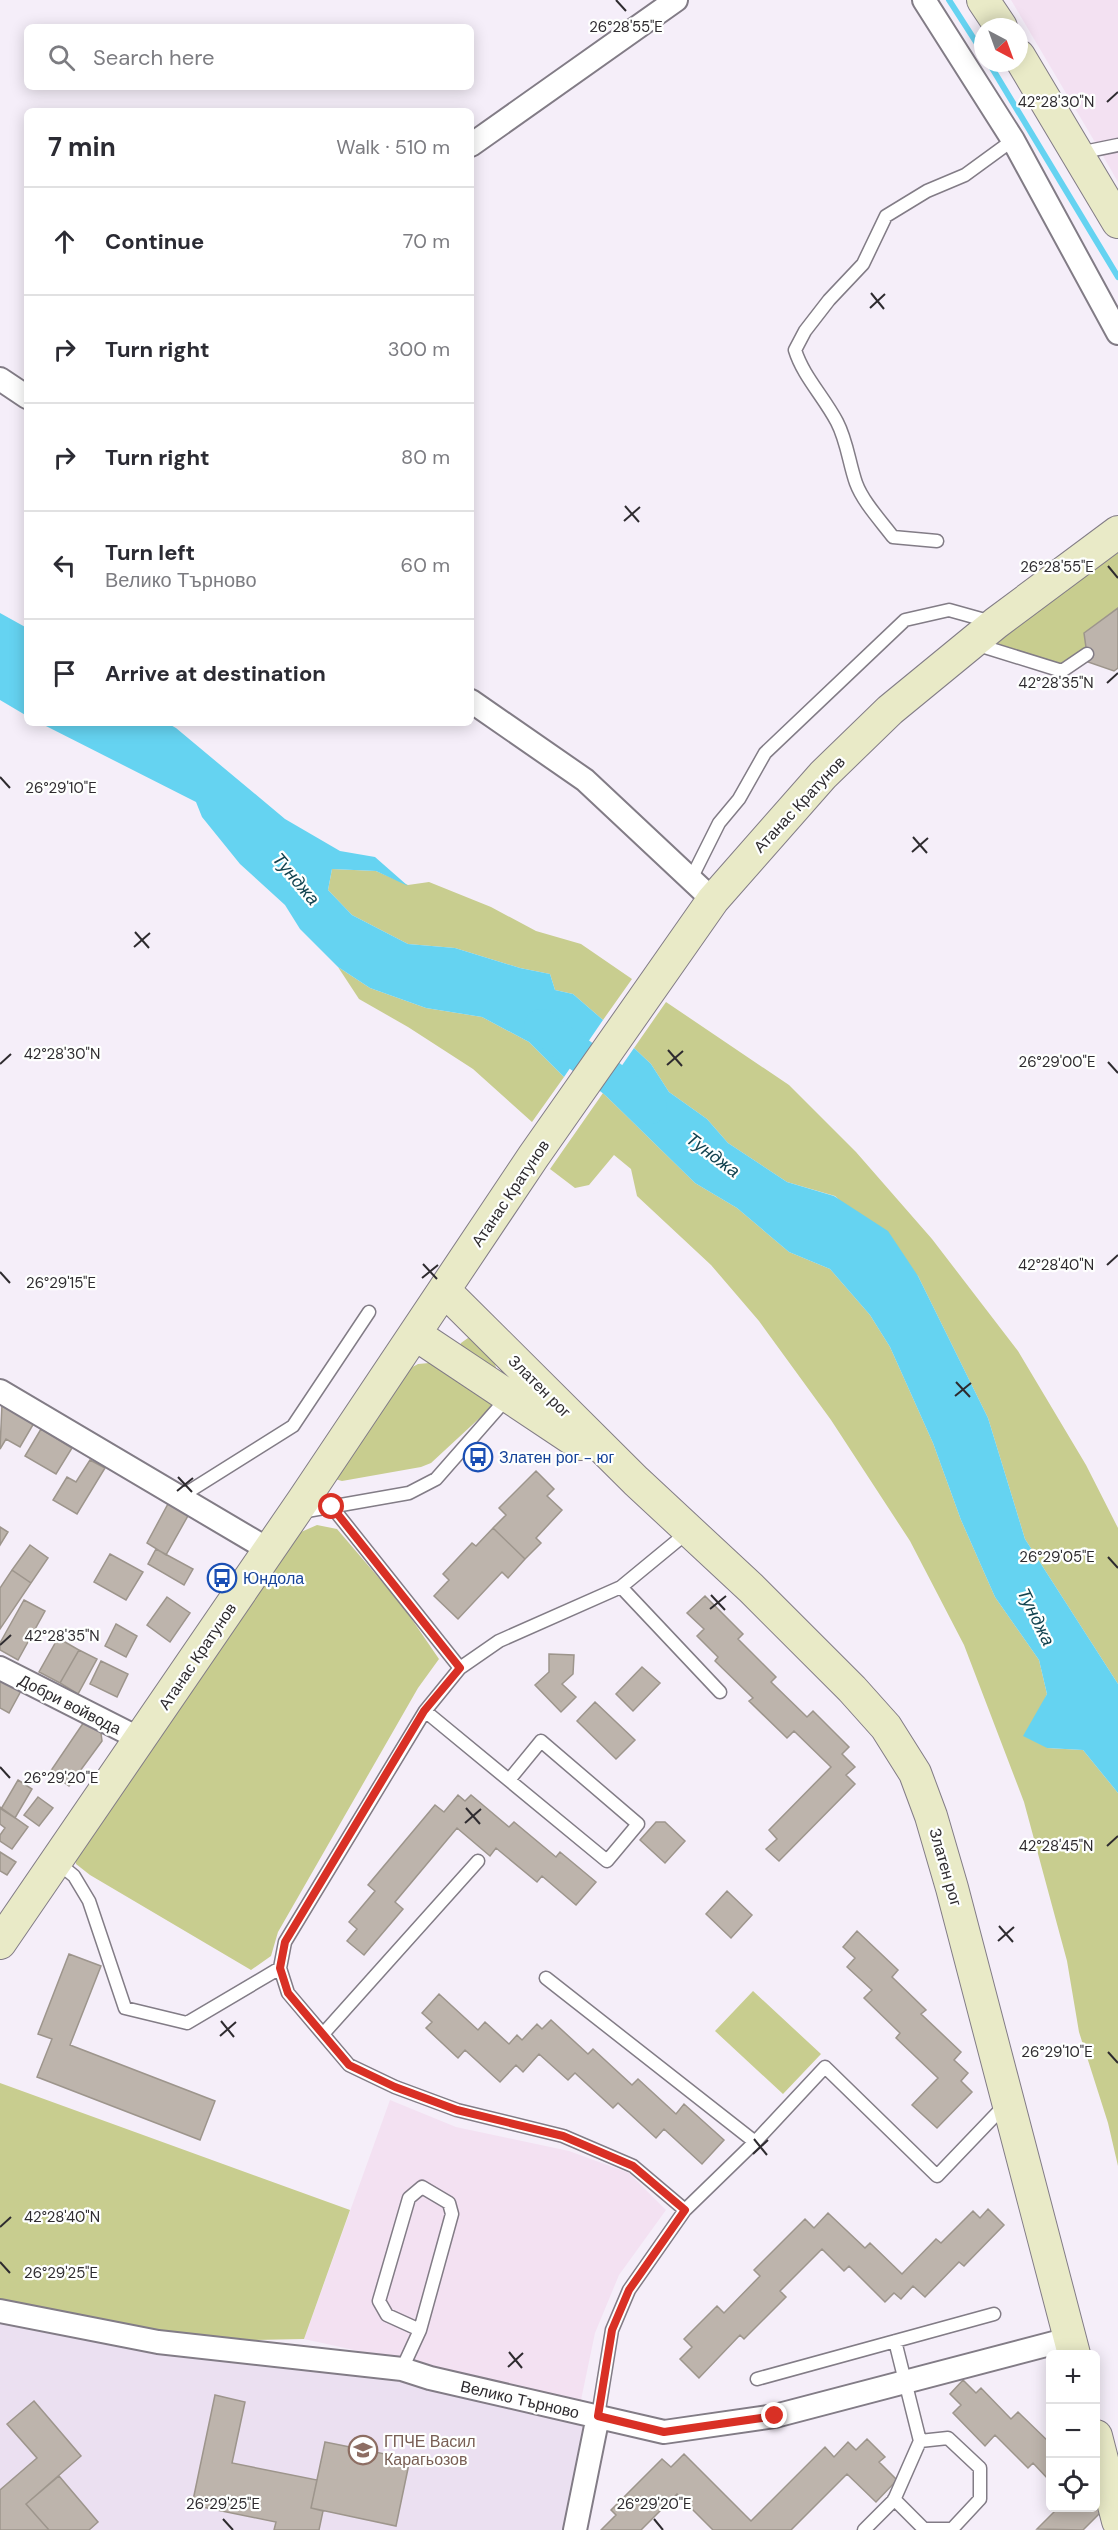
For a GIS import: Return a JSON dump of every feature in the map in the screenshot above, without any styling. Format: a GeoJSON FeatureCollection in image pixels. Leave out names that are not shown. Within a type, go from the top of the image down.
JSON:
{"type":"FeatureCollection","features":[{"type":"Feature","properties":{"kind":"street"},"geometry":{"type":"LineString","coordinates":[[474,143],[676,0]]}},
{"type":"Feature","properties":{"kind":"street"},"geometry":{"type":"LineString","coordinates":[[924,0],[1013,140],[1118,333]]}},
{"type":"Feature","properties":{"kind":"street"},"geometry":{"type":"LineString","coordinates":[[983,0],[994,18]]}},
{"type":"Feature","properties":{"kind":"street"},"geometry":{"type":"LineString","coordinates":[[1028,71],[1118,222]]}},
{"type":"Feature","properties":{"kind":"street"},"geometry":{"type":"LineString","coordinates":[[0,379],[24,395]]}},
{"type":"Feature","properties":{"kind":"street","name":"Атанас Кратунов"},"geometry":{"type":"LineString","coordinates":[[0,1943],[294,1514],[533,1157],[674,955],[702,890],[890,710],[971,642],[1118,532]]}},
{"type":"Feature","properties":{"kind":"street"},"geometry":{"type":"LineString","coordinates":[[474,703],[585,780],[702,890]]}},
{"type":"Feature","properties":{"kind":"street","name":"Златен рог"},"geometry":{"type":"LineString","coordinates":[[445,1291],[636,1481],[690,1530],[852,1689],[886,1728],[915,1773],[931,1816],[952,1888],[1071,2347]]}},
{"type":"Feature","properties":{"kind":"street","name":"Златен рог"},"geometry":{"type":"LineString","coordinates":[[415,1334],[636,1481]]}},
{"type":"Feature","properties":{"kind":"street"},"geometry":{"type":"LineString","coordinates":[[0,1391],[269,1550]]}},
{"type":"Feature","properties":{"kind":"street","name":"Добри войвода"},"geometry":{"type":"LineString","coordinates":[[0,1668],[140,1739]]}},
{"type":"Feature","properties":{"kind":"street","name":"Велико Търново"},"geometry":{"type":"LineString","coordinates":[[0,2311],[158,2342],[402,2369],[430,2378],[664,2432],[775,2416],[906,2381],[1071,2347]]}},
{"type":"Feature","properties":{"kind":"street"},"geometry":{"type":"LineString","coordinates":[[575,2530],[598,2416]]}},
{"type":"Feature","properties":{"kind":"street"},"geometry":{"type":"LineString","coordinates":[[1100,2454],[1118,2521]]}},
{"type":"Feature","properties":{"kind":"lane"},"geometry":{"type":"LineString","coordinates":[[937,541],[893,537],[871,508],[857,485],[850,454],[837,422],[799,362],[795,350],[829,300],[863,264],[886,216],[927,191],[965,175],[1013,140]]}},
{"type":"Feature","properties":{"kind":"lane"},"geometry":{"type":"LineString","coordinates":[[1078,153],[1118,145]]}},
{"type":"Feature","properties":{"kind":"lane"},"geometry":{"type":"LineString","coordinates":[[702,890],[719,823],[739,799],[765,753],[905,620],[949,610],[996,623]]}},
{"type":"Feature","properties":{"kind":"lane"},"geometry":{"type":"LineString","coordinates":[[971,642],[1062,671],[1087,654]]}},
{"type":"Feature","properties":{"kind":"lane"},"geometry":{"type":"LineString","coordinates":[[180,1497],[293,1426],[369,1312]]}},
{"type":"Feature","properties":{"kind":"lane"},"geometry":{"type":"LineString","coordinates":[[294,1514],[409,1493],[436,1479],[508,1398],[513,1360]]}},
{"type":"Feature","properties":{"kind":"lane"},"geometry":{"type":"LineString","coordinates":[[332,1507],[460,1668]]}},
{"type":"Feature","properties":{"kind":"lane"},"geometry":{"type":"LineString","coordinates":[[685,2210],[633,2166],[563,2136],[457,2110],[395,2087],[349,2065],[288,1993],[280,1968],[285,1942],[424,1711],[460,1668],[499,1641],[621,1587],[690,1530]]}},
{"type":"Feature","properties":{"kind":"lane"},"geometry":{"type":"LineString","coordinates":[[621,1587],[720,1692]]}},
{"type":"Feature","properties":{"kind":"lane"},"geometry":{"type":"LineString","coordinates":[[424,1711],[607,1861],[638,1824],[541,1742],[509,1780]]}},
{"type":"Feature","properties":{"kind":"lane"},"geometry":{"type":"LineString","coordinates":[[323,2034],[478,1861]]}},
{"type":"Feature","properties":{"kind":"lane"},"geometry":{"type":"LineString","coordinates":[[56,1862],[74,1876],[89,1901],[124,2008],[187,2023],[280,1968]]}},
{"type":"Feature","properties":{"kind":"lane"},"geometry":{"type":"LineString","coordinates":[[546,1978],[756,2142]]}},
{"type":"Feature","properties":{"kind":"lane"},"geometry":{"type":"LineString","coordinates":[[598,2416],[612,2330],[629,2290],[685,2210],[756,2142],[825,2067],[937,2176],[1008,2102]]}},
{"type":"Feature","properties":{"kind":"lane"},"geometry":{"type":"LineString","coordinates":[[402,2369],[420,2330],[452,2214],[449,2203],[422,2187],[410,2198],[379,2301],[387,2315],[420,2330]]}},
{"type":"Feature","properties":{"kind":"lane"},"geometry":{"type":"LineString","coordinates":[[757,2379],[994,2314]]}},
{"type":"Feature","properties":{"kind":"lane"},"geometry":{"type":"LineString","coordinates":[[864,2530],[894,2499],[920,2440],[895,2341]]}},
{"type":"Feature","properties":{"kind":"lane"},"geometry":{"type":"LineString","coordinates":[[894,2499],[924,2529],[952,2529],[980,2499],[980,2468],[948,2438],[920,2440]]}},
{"type":"Feature","properties":{"kind":"shaded area"},"geometry":{"type":"Polygon","coordinates":[[[1011,0],[1118,0],[1118,182],[1028,29],[1028,18],[1022,18],[1011,0]]]}},
{"type":"Feature","properties":{"kind":"shaded area"},"geometry":{"type":"Polygon","coordinates":[[[390,2100],[456,2127],[569,2151],[629,2173],[666,2210],[619,2275],[595,2333],[581,2400],[304,2339],[390,2100]]]}},
{"type":"Feature","properties":{"kind":"shaded area","name":"ГПЧЕ Васил Карагьозов"},"geometry":{"type":"Polygon","coordinates":[[[0,2311],[430,2378],[598,2416],[575,2530],[0,2530],[0,2311]]]}},
{"type":"Feature","properties":{"kind":"green space"},"geometry":{"type":"Polygon","coordinates":[[[1118,532],[1118,634],[1062,671],[971,642],[1118,532]]]}},
{"type":"Feature","properties":{"kind":"green space"},"geometry":{"type":"Polygon","coordinates":[[[332,869],[376,871],[408,885],[429,882],[491,907],[536,931],[581,944],[632,979],[603,1020],[573,994],[555,990],[550,974],[520,968],[455,948],[408,944],[352,915],[328,890],[332,869]]]}},
{"type":"Feature","properties":{"kind":"green space"},"geometry":{"type":"Polygon","coordinates":[[[338,967],[370,988],[426,1008],[482,1017],[529,1042],[564,1077],[532,1122],[473,1069],[359,999],[338,967]]]}},
{"type":"Feature","properties":{"kind":"green space"},"geometry":{"type":"Polygon","coordinates":[[[666,1002],[789,1085],[856,1152],[932,1239],[1018,1351],[1086,1465],[1118,1528],[1118,1684],[1025,1539],[988,1418],[918,1276],[835,1196],[787,1182],[728,1143],[707,1119],[669,1092],[651,1064],[634,1048],[666,1002]]]}},
{"type":"Feature","properties":{"kind":"green space"},"geometry":{"type":"Polygon","coordinates":[[[603,1093],[695,1183],[737,1208],[789,1252],[830,1269],[870,1315],[890,1347],[933,1443],[961,1520],[995,1597],[1039,1660],[1047,1694],[1038,1714],[1047,1748],[1083,1750],[1118,1793],[1118,2166],[1108,2123],[1079,2032],[1067,1961],[1024,1802],[964,1645],[910,1541],[831,1420],[759,1321],[711,1265],[637,1196],[631,1169],[614,1155],[589,1185],[575,1188],[550,1169],[603,1093]]]}},
{"type":"Feature","properties":{"kind":"green space"},"geometry":{"type":"Polygon","coordinates":[[[468,1338],[486,1348],[496,1366],[500,1380],[458,1350],[461,1343],[468,1338]]]}},
{"type":"Feature","properties":{"kind":"green space"},"geometry":{"type":"Polygon","coordinates":[[[418,1364],[440,1364],[497,1402],[431,1463],[421,1467],[342,1481],[335,1479],[407,1370],[418,1364]]]}},
{"type":"Feature","properties":{"kind":"green space"},"geometry":{"type":"Polygon","coordinates":[[[317,1525],[337,1529],[402,1605],[439,1659],[418,1688],[278,1932],[271,1956],[251,1970],[90,1875],[76,1864],[73,1846],[292,1536],[317,1525]]]}},
{"type":"Feature","properties":{"kind":"green space"},"geometry":{"type":"Polygon","coordinates":[[[753,1991],[821,2054],[783,2094],[715,2031],[753,1991]]]}},
{"type":"Feature","properties":{"kind":"green space"},"geometry":{"type":"Polygon","coordinates":[[[0,2083],[350,2210],[304,2339],[158,2342],[0,2311],[0,2083]]]}},
{"type":"Feature","properties":{"kind":"water"},"geometry":{"type":"Polygon","coordinates":[[[0,613],[24,626],[24,714],[0,700],[0,613]]]}},
{"type":"Feature","properties":{"kind":"water"},"geometry":{"type":"Polygon","coordinates":[[[46,726],[172,726],[285,819],[340,851],[375,857],[408,886],[376,871],[332,869],[328,890],[352,915],[408,944],[455,948],[520,968],[550,974],[555,990],[573,994],[603,1020],[564,1077],[529,1042],[482,1017],[426,1008],[370,988],[338,967],[300,929],[285,905],[240,864],[202,817],[196,802],[46,726]]]}},
{"type":"Feature","properties":{"kind":"water"},"geometry":{"type":"Polygon","coordinates":[[[634,1048],[651,1064],[669,1092],[707,1119],[728,1143],[787,1182],[834,1196],[888,1231],[918,1276],[988,1418],[1025,1539],[1118,1684],[1118,1793],[1083,1750],[1047,1748],[1023,1736],[1047,1694],[1039,1660],[995,1597],[961,1520],[933,1443],[890,1347],[870,1315],[830,1269],[789,1252],[737,1208],[695,1183],[603,1093],[634,1048]]]}},
{"type":"Feature","properties":{"kind":"building"},"geometry":{"type":"Polygon","coordinates":[[[1118,608],[1118,668],[1114,671],[1088,662],[1084,633],[1118,608]]]}},
{"type":"Feature","properties":{"kind":"building"},"geometry":{"type":"Polygon","coordinates":[[[2,1404],[34,1423],[20,1447],[6,1439],[0,1449],[2,1404]]]}},
{"type":"Feature","properties":{"kind":"building"},"geometry":{"type":"Polygon","coordinates":[[[41,1429],[72,1448],[56,1474],[25,1456],[41,1429]]]}},
{"type":"Feature","properties":{"kind":"building"},"geometry":{"type":"Polygon","coordinates":[[[90,1460],[105,1468],[77,1514],[53,1500],[67,1477],[76,1482],[90,1460]]]}},
{"type":"Feature","properties":{"kind":"building"},"geometry":{"type":"Polygon","coordinates":[[[536,1471],[554,1489],[547,1496],[562,1510],[536,1538],[541,1543],[525,1559],[493,1528],[506,1515],[499,1508],[536,1471]]]}},
{"type":"Feature","properties":{"kind":"building"},"geometry":{"type":"Polygon","coordinates":[[[169,1502],[189,1514],[166,1555],[147,1543],[169,1502]]]}},
{"type":"Feature","properties":{"kind":"building"},"geometry":{"type":"Polygon","coordinates":[[[0,1527],[8,1532],[0,1545],[0,1527]]]}},
{"type":"Feature","properties":{"kind":"building"},"geometry":{"type":"Polygon","coordinates":[[[493,1528],[525,1559],[508,1578],[502,1572],[458,1619],[434,1596],[449,1580],[443,1574],[472,1543],[476,1546],[493,1528]]]}},
{"type":"Feature","properties":{"kind":"building"},"geometry":{"type":"Polygon","coordinates":[[[30,1545],[48,1558],[31,1583],[12,1570],[30,1545]]]}},
{"type":"Feature","properties":{"kind":"building"},"geometry":{"type":"Polygon","coordinates":[[[156,1549],[193,1569],[184,1585],[148,1564],[156,1549]]]}},
{"type":"Feature","properties":{"kind":"building"},"geometry":{"type":"Polygon","coordinates":[[[110,1554],[143,1572],[126,1600],[94,1582],[110,1554]]]}},
{"type":"Feature","properties":{"kind":"building"},"geometry":{"type":"Polygon","coordinates":[[[12,1570],[31,1583],[0,1629],[0,1588],[12,1570]]]}},
{"type":"Feature","properties":{"kind":"building"},"geometry":{"type":"Polygon","coordinates":[[[705,1596],[743,1634],[738,1639],[776,1677],[771,1682],[807,1717],[813,1711],[849,1747],[842,1754],[855,1767],[846,1775],[855,1784],[779,1861],[766,1849],[777,1839],[769,1830],[831,1767],[794,1731],[787,1738],[749,1701],[753,1698],[715,1661],[718,1657],[697,1636],[704,1629],[687,1613],[705,1596]]]}},
{"type":"Feature","properties":{"kind":"building"},"geometry":{"type":"Polygon","coordinates":[[[167,1597],[190,1613],[170,1642],[147,1625],[167,1597]]]}},
{"type":"Feature","properties":{"kind":"building"},"geometry":{"type":"Polygon","coordinates":[[[24,1600],[45,1611],[18,1660],[0,1650],[0,1643],[24,1600]]]}},
{"type":"Feature","properties":{"kind":"building"},"geometry":{"type":"Polygon","coordinates":[[[116,1624],[137,1636],[126,1657],[105,1646],[116,1624]]]}},
{"type":"Feature","properties":{"kind":"building"},"geometry":{"type":"Polygon","coordinates":[[[58,1638],[79,1650],[60,1683],[39,1672],[58,1638]]]}},
{"type":"Feature","properties":{"kind":"building"},"geometry":{"type":"Polygon","coordinates":[[[79,1650],[97,1659],[78,1694],[60,1683],[79,1650]]]}},
{"type":"Feature","properties":{"kind":"building"},"geometry":{"type":"Polygon","coordinates":[[[549,1654],[574,1655],[573,1674],[562,1684],[576,1697],[561,1712],[535,1685],[549,1672],[549,1654]]]}},
{"type":"Feature","properties":{"kind":"building"},"geometry":{"type":"Polygon","coordinates":[[[101,1661],[128,1674],[117,1697],[90,1684],[101,1661]]]}},
{"type":"Feature","properties":{"kind":"building"},"geometry":{"type":"Polygon","coordinates":[[[642,1667],[660,1683],[633,1711],[616,1694],[642,1667]]]}},
{"type":"Feature","properties":{"kind":"building"},"geometry":{"type":"Polygon","coordinates":[[[0,1678],[22,1689],[9,1713],[0,1708],[0,1678]]]}},
{"type":"Feature","properties":{"kind":"building"},"geometry":{"type":"Polygon","coordinates":[[[595,1702],[635,1740],[616,1759],[577,1721],[595,1702]]]}},
{"type":"Feature","properties":{"kind":"building"},"geometry":{"type":"Polygon","coordinates":[[[86,1719],[100,1725],[102,1741],[69,1786],[50,1772],[86,1719]]]}},
{"type":"Feature","properties":{"kind":"building"},"geometry":{"type":"Polygon","coordinates":[[[18,1780],[32,1789],[15,1818],[1,1809],[18,1780]]]}},
{"type":"Feature","properties":{"kind":"building"},"geometry":{"type":"Polygon","coordinates":[[[458,1795],[465,1801],[471,1795],[509,1827],[514,1822],[556,1857],[560,1852],[596,1882],[576,1905],[542,1876],[537,1882],[496,1848],[490,1856],[457,1828],[395,1902],[403,1909],[364,1955],[347,1941],[357,1929],[349,1922],[375,1891],[368,1885],[435,1805],[444,1812],[458,1795]]]}},
{"type":"Feature","properties":{"kind":"building"},"geometry":{"type":"Polygon","coordinates":[[[38,1797],[53,1808],[39,1826],[24,1815],[38,1797]]]}},
{"type":"Feature","properties":{"kind":"building"},"geometry":{"type":"Polygon","coordinates":[[[0,1807],[28,1827],[12,1849],[0,1841],[0,1835],[5,1828],[0,1824],[0,1807]]]}},
{"type":"Feature","properties":{"kind":"building"},"geometry":{"type":"Polygon","coordinates":[[[656,1822],[665,1822],[685,1841],[665,1863],[640,1840],[656,1822]]]}},
{"type":"Feature","properties":{"kind":"building"},"geometry":{"type":"Polygon","coordinates":[[[0,1852],[16,1862],[7,1875],[0,1871],[0,1852]]]}},
{"type":"Feature","properties":{"kind":"building"},"geometry":{"type":"Polygon","coordinates":[[[727,1891],[752,1915],[731,1938],[706,1914],[727,1891]]]}},
{"type":"Feature","properties":{"kind":"building"},"geometry":{"type":"Polygon","coordinates":[[[857,1931],[898,1970],[892,1977],[926,2010],[921,2014],[961,2052],[954,2060],[968,2073],[961,2081],[972,2092],[937,2128],[912,2105],[938,2078],[896,2038],[900,2033],[864,1998],[872,1990],[847,1967],[855,1958],[843,1947],[857,1931]]]}},
{"type":"Feature","properties":{"kind":"building"},"geometry":{"type":"Polygon","coordinates":[[[69,1954],[101,1966],[70,2045],[215,2101],[200,2140],[37,2077],[52,2039],[38,2034],[69,1954]]]}},
{"type":"Feature","properties":{"kind":"building"},"geometry":{"type":"Polygon","coordinates":[[[439,1994],[478,2030],[485,2022],[509,2044],[517,2035],[522,2040],[537,2024],[542,2029],[551,2020],[588,2054],[593,2049],[632,2085],[638,2079],[676,2114],[684,2104],[724,2140],[702,2164],[664,2129],[656,2138],[618,2103],[613,2108],[575,2073],[568,2080],[539,2054],[523,2072],[516,2065],[500,2082],[465,2050],[458,2058],[426,2028],[432,2022],[422,2013],[439,1994]]]}},
{"type":"Feature","properties":{"kind":"building"},"geometry":{"type":"Polygon","coordinates":[[[988,2209],[1004,2225],[964,2266],[959,2262],[925,2297],[913,2286],[901,2299],[894,2293],[885,2302],[849,2266],[844,2271],[822,2249],[780,2291],[786,2297],[744,2339],[740,2335],[699,2378],[680,2359],[692,2347],[684,2339],[717,2306],[724,2313],[760,2276],[754,2270],[805,2219],[814,2228],[828,2213],[865,2248],[870,2243],[902,2274],[936,2239],[941,2243],[973,2211],[980,2218],[988,2209]]]}},
{"type":"Feature","properties":{"kind":"building"},"geometry":{"type":"Polygon","coordinates":[[[963,2380],[976,2393],[981,2388],[1011,2419],[1018,2412],[1046,2439],[1046,2477],[1033,2463],[1028,2468],[995,2435],[985,2446],[953,2413],[961,2405],[950,2394],[963,2380]]]}},
{"type":"Feature","properties":{"kind":"building"},"geometry":{"type":"Polygon","coordinates":[[[215,2395],[245,2402],[232,2463],[317,2480],[311,2508],[323,2511],[319,2530],[274,2530],[276,2522],[192,2505],[215,2395]]]}},
{"type":"Feature","properties":{"kind":"building"},"geometry":{"type":"Polygon","coordinates":[[[34,2401],[81,2456],[26,2504],[49,2530],[0,2530],[0,2490],[37,2458],[7,2424],[34,2401]]]}},
{"type":"Feature","properties":{"kind":"building"},"geometry":{"type":"Polygon","coordinates":[[[867,2439],[885,2457],[879,2462],[897,2480],[876,2502],[847,2474],[791,2530],[713,2530],[677,2494],[641,2530],[601,2530],[616,2515],[611,2510],[662,2459],[671,2467],[684,2454],[751,2521],[825,2447],[834,2457],[848,2442],[856,2450],[867,2439]]]}},
{"type":"Feature","properties":{"kind":"building"},"geometry":{"type":"Polygon","coordinates":[[[325,2442],[410,2459],[396,2526],[311,2508],[325,2442]]]}},
{"type":"Feature","properties":{"kind":"building"},"geometry":{"type":"Polygon","coordinates":[[[59,2476],[98,2522],[89,2530],[49,2530],[26,2504],[59,2476]]]}},
{"type":"Feature","properties":{"kind":"building"},"geometry":{"type":"Polygon","coordinates":[[[1100,2509],[1102,2511],[1083,2530],[1037,2529],[1054,2512],[1100,2512],[1100,2509]]]}},
{"type":"Feature","properties":{"kind":"waterway"},"geometry":{"type":"LineString","coordinates":[[949,0],[974,39]]}},
{"type":"Feature","properties":{"kind":"waterway"},"geometry":{"type":"LineString","coordinates":[[994,72],[1118,277]]}},
{"type":"Feature","properties":{"kind":"waterway","name":"Тунджа"},"geometry":{"type":"LineString","coordinates":[[541,1026],[650,1107]]}},
{"type":"Feature","properties":{"kind":"place","name":"Златен рог - юг"},"geometry":{"type":"Point","coordinates":[478,1457]}},
{"type":"Feature","properties":{"kind":"place","name":"Юндола"},"geometry":{"type":"Point","coordinates":[222,1578]}},
{"type":"Feature","properties":{"kind":"place","name":"ГПЧЕ Васил Карагьозов"},"geometry":{"type":"Point","coordinates":[363,2450]}},
{"type":"Feature","properties":{"kind":"route"},"geometry":{"type":"LineString","coordinates":[[332,1507],[460,1668],[424,1711],[285,1942],[280,1968],[288,1993],[349,2065],[395,2087],[457,2110],[563,2136],[633,2166],[685,2210],[629,2290],[612,2330],[598,2416],[664,2432],[775,2416]]}}]}
